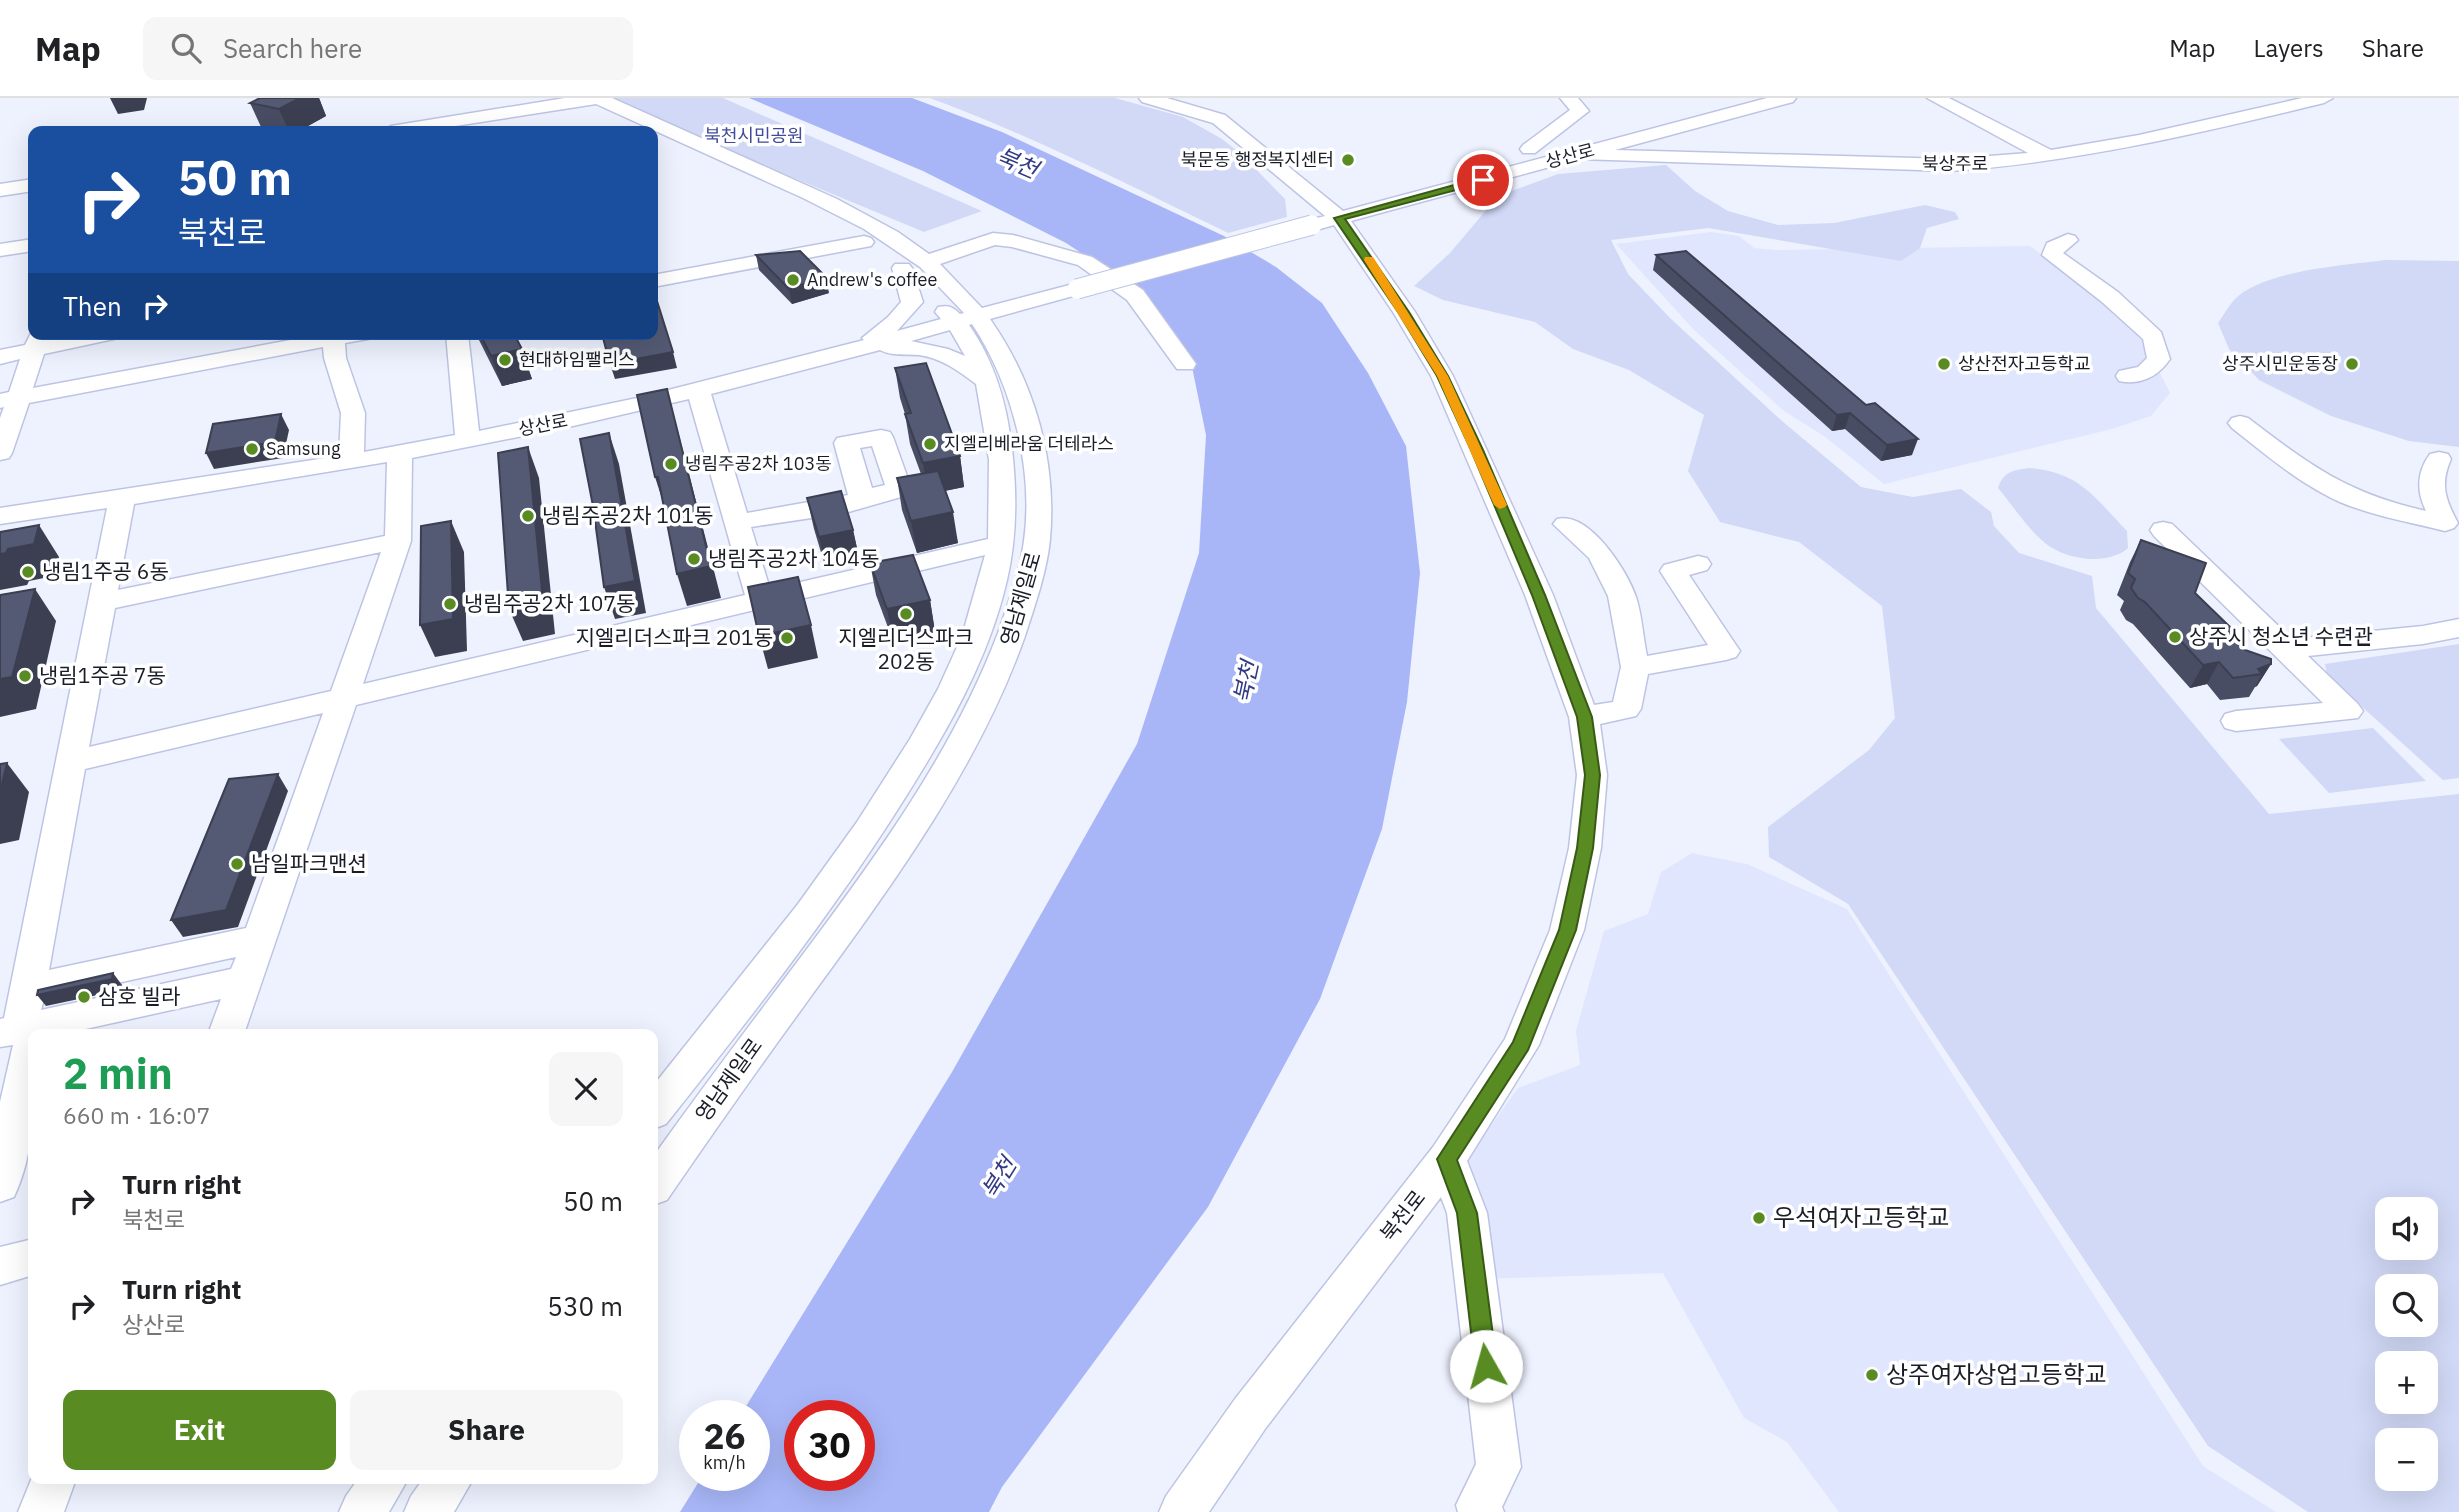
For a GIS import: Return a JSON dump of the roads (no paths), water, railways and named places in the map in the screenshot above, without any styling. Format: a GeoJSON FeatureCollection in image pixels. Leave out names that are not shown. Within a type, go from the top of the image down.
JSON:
{"type":"FeatureCollection","features":[{"type":"Feature","properties":{"kind":"street"},"geometry":{"type":"LineString","coordinates":[[420,126],[571,100],[598,98],[832,204],[893,238],[932,268],[975,312],[986,381],[995,410],[1005,493],[993,584],[968,654],[930,732],[819,901],[658,1103]]}},
{"type":"Feature","properties":{"kind":"street","name":"북천로"},"geometry":{"type":"LineString","coordinates":[[1148,98],[1219,119],[1325,221],[1404,312],[1442,376],[1534,584],[1584,717],[1592,775],[1585,848],[1567,930],[1521,1045],[1447,1159],[1250,1414],[1182,1512]]}},
{"type":"Feature","properties":{"kind":"street"},"geometry":{"type":"LineString","coordinates":[[1197,98],[1219,119]]}},
{"type":"Feature","properties":{"kind":"street"},"geometry":{"type":"LineString","coordinates":[[1530,149],[1580,111],[1569,98]]}},
{"type":"Feature","properties":{"kind":"street","name":"상산로"},"geometry":{"type":"LineString","coordinates":[[0,516],[400,452],[574,419],[859,348],[975,312],[1069,291],[1787,98]]}},
{"type":"Feature","properties":{"kind":"street"},"geometry":{"type":"LineString","coordinates":[[1936,98],[2048,156]]}},
{"type":"Feature","properties":{"kind":"street","name":"북상주로"},"geometry":{"type":"LineString","coordinates":[[1579,154],[1951,165],[2012,163],[2134,141],[2324,98]]}},
{"type":"Feature","properties":{"kind":"street"},"geometry":{"type":"LineString","coordinates":[[571,100],[631,126]]}},
{"type":"Feature","properties":{"kind":"street"},"geometry":{"type":"LineString","coordinates":[[1643,136],[1634,142],[1655,156]]}},
{"type":"Feature","properties":{"kind":"street","name":"영남제일로"},"geometry":{"type":"LineString","coordinates":[[658,1181],[881,873],[972,728],[1009,648],[1037,544],[1038,474],[1029,418],[1010,338],[975,312],[814,212],[661,141]]}},
{"type":"Feature","properties":{"kind":"street"},"geometry":{"type":"LineString","coordinates":[[0,190],[28,186]]}},
{"type":"Feature","properties":{"kind":"street"},"geometry":{"type":"LineString","coordinates":[[932,268],[993,239],[1013,241],[1085,261],[1135,295],[1185,364]]}},
{"type":"Feature","properties":{"kind":"street"},"geometry":{"type":"LineString","coordinates":[[2068,240],[2054,247],[2052,256],[2110,297],[2153,337],[2158,348],[2159,359],[2146,372],[2127,376]]}},
{"type":"Feature","properties":{"kind":"street"},"geometry":{"type":"LineString","coordinates":[[658,280],[864,242]]}},
{"type":"Feature","properties":{"kind":"street"},"geometry":{"type":"LineString","coordinates":[[0,250],[28,245]]}},
{"type":"Feature","properties":{"kind":"street"},"geometry":{"type":"LineString","coordinates":[[859,348],[896,322],[912,302],[902,268]]}},
{"type":"Feature","properties":{"kind":"street"},"geometry":{"type":"LineString","coordinates":[[658,273],[714,270]]}},
{"type":"Feature","properties":{"kind":"street"},"geometry":{"type":"LineString","coordinates":[[1010,338],[1039,304],[1069,291]]}},
{"type":"Feature","properties":{"kind":"street"},"geometry":{"type":"LineString","coordinates":[[10,400],[267,343],[300,340]]}},
{"type":"Feature","properties":{"kind":"street"},"geometry":{"type":"LineString","coordinates":[[334,340],[335,358],[353,412],[351,460]]}},
{"type":"Feature","properties":{"kind":"street"},"geometry":{"type":"LineString","coordinates":[[458,340],[468,440]]}},
{"type":"Feature","properties":{"kind":"street"},"geometry":{"type":"LineString","coordinates":[[0,357],[37,342]]}},
{"type":"Feature","properties":{"kind":"street"},"geometry":{"type":"LineString","coordinates":[[0,453],[10,400],[37,342]]}},
{"type":"Feature","properties":{"kind":"street"},"geometry":{"type":"LineString","coordinates":[[859,348],[918,347],[940,352],[961,360],[986,381]]}},
{"type":"Feature","properties":{"kind":"street"},"geometry":{"type":"LineString","coordinates":[[698,389],[760,601]]}},
{"type":"Feature","properties":{"kind":"street"},"geometry":{"type":"LineString","coordinates":[[2240,424],[2309,474],[2339,492],[2384,508],[2445,523],[2434,500],[2430,479],[2439,459]]}},
{"type":"Feature","properties":{"kind":"street"},"geometry":{"type":"LineString","coordinates":[[228,1029],[398,541],[400,452]]}},
{"type":"Feature","properties":{"kind":"street"},"geometry":{"type":"LineString","coordinates":[[0,1185],[25,1032],[28,988],[122,498]]}},
{"type":"Feature","properties":{"kind":"street"},"geometry":{"type":"LineString","coordinates":[[737,522],[845,505],[862,498]]}},
{"type":"Feature","properties":{"kind":"street"},"geometry":{"type":"LineString","coordinates":[[1566,524],[1600,554],[1622,596],[1635,667],[1626,709],[1584,717]]}},
{"type":"Feature","properties":{"kind":"street"},"geometry":{"type":"LineString","coordinates":[[2163,530],[2348,711],[2236,721]]}},
{"type":"Feature","properties":{"kind":"street"},"geometry":{"type":"LineString","coordinates":[[102,602],[398,541]]}},
{"type":"Feature","properties":{"kind":"street"},"geometry":{"type":"LineString","coordinates":[[71,761],[1000,544]]}},
{"type":"Feature","properties":{"kind":"street"},"geometry":{"type":"LineString","coordinates":[[1635,667],[1726,651],[1673,571],[1698,564]]}},
{"type":"Feature","properties":{"kind":"street"},"geometry":{"type":"LineString","coordinates":[[2285,649],[2423,635],[2459,628]]}},
{"type":"Feature","properties":{"kind":"street"},"geometry":{"type":"LineString","coordinates":[[28,988],[258,939]]}},
{"type":"Feature","properties":{"kind":"street"},"geometry":{"type":"LineString","coordinates":[[38,1029],[244,981]]}},
{"type":"Feature","properties":{"kind":"street"},"geometry":{"type":"LineString","coordinates":[[1447,1159],[1467,1213],[1499,1467],[1479,1505],[1481,1512]]}},
{"type":"Feature","properties":{"kind":"street"},"geometry":{"type":"LineString","coordinates":[[0,1266],[28,1258]]}},
{"type":"Feature","properties":{"kind":"street"},"geometry":{"type":"LineString","coordinates":[[41,1512],[52,1484]]}},
{"type":"Feature","properties":{"kind":"street"},"geometry":{"type":"LineString","coordinates":[[362,1512],[382,1484]]}},
{"type":"Feature","properties":{"kind":"street"},"geometry":{"type":"LineString","coordinates":[[427,1512],[447,1484]]}},
{"type":"Feature","properties":{"kind":"water","name":"북천"},"geometry":{"type":"Polygon","coordinates":[[[749,98],[912,98],[1002,132],[1224,236],[1276,267],[1322,303],[1368,373],[1406,446],[1420,573],[1407,702],[1382,829],[1320,999],[1208,1207],[1002,1487],[989,1512],[680,1512],[693,1491],[770,1491],[770,1400],[750,1400],[952,1072],[1137,744],[1199,553],[1206,435],[1192,367],[1172,329],[1139,291],[1066,243],[923,171],[749,98]]]}},
{"type":"Feature","properties":{"kind":"place","name":"북문동 행정복지센터"},"geometry":{"type":"Point","coordinates":[1348,160]}},
{"type":"Feature","properties":{"kind":"place","name":"Andrew's coffee"},"geometry":{"type":"Point","coordinates":[793,280]}},
{"type":"Feature","properties":{"kind":"place","name":"현대하임팰리스"},"geometry":{"type":"Point","coordinates":[505,360]}},
{"type":"Feature","properties":{"kind":"place","name":"상산전자고등학교"},"geometry":{"type":"Point","coordinates":[1944,364]}},
{"type":"Feature","properties":{"kind":"place","name":"상주시민운동장"},"geometry":{"type":"Point","coordinates":[2352,364]}},
{"type":"Feature","properties":{"kind":"place","name":"지엘리베라움 더테라스"},"geometry":{"type":"Point","coordinates":[930,444]}},
{"type":"Feature","properties":{"kind":"place","name":"Samsung"},"geometry":{"type":"Point","coordinates":[252,449]}},
{"type":"Feature","properties":{"kind":"place","name":"냉림주공2차 103동"},"geometry":{"type":"Point","coordinates":[671,464]}},
{"type":"Feature","properties":{"kind":"place","name":"냉림주공2차 101동"},"geometry":{"type":"Point","coordinates":[528,516]}},
{"type":"Feature","properties":{"kind":"place","name":"냉림주공2차 104동"},"geometry":{"type":"Point","coordinates":[694,559]}},
{"type":"Feature","properties":{"kind":"place","name":"냉림1주공 6동"},"geometry":{"type":"Point","coordinates":[28,572]}},
{"type":"Feature","properties":{"kind":"place","name":"냉림주공2차 107동"},"geometry":{"type":"Point","coordinates":[450,604]}},
{"type":"Feature","properties":{"kind":"place","name":"지엘리더스파크 202동"},"geometry":{"type":"Point","coordinates":[906,614]}},
{"type":"Feature","properties":{"kind":"place","name":"상주시 청소년 수련관"},"geometry":{"type":"Point","coordinates":[2175,637]}},
{"type":"Feature","properties":{"kind":"place","name":"지엘리더스파크 201동"},"geometry":{"type":"Point","coordinates":[787,638]}},
{"type":"Feature","properties":{"kind":"place","name":"냉림1주공 7동"},"geometry":{"type":"Point","coordinates":[25,676]}},
{"type":"Feature","properties":{"kind":"place","name":"남일파크맨션"},"geometry":{"type":"Point","coordinates":[237,864]}},
{"type":"Feature","properties":{"kind":"place","name":"삼호 빌라"},"geometry":{"type":"Point","coordinates":[84,997]}},
{"type":"Feature","properties":{"kind":"place","name":"우석여자고등학교"},"geometry":{"type":"Point","coordinates":[1759,1218]}},
{"type":"Feature","properties":{"kind":"place","name":"상주여자상업고등학교"},"geometry":{"type":"Point","coordinates":[1872,1375]}},
{"type":"Feature","properties":{"kind":"park label","name":"북천시민공원"},"geometry":{"type":"Point","coordinates":[754,136]}}]}
